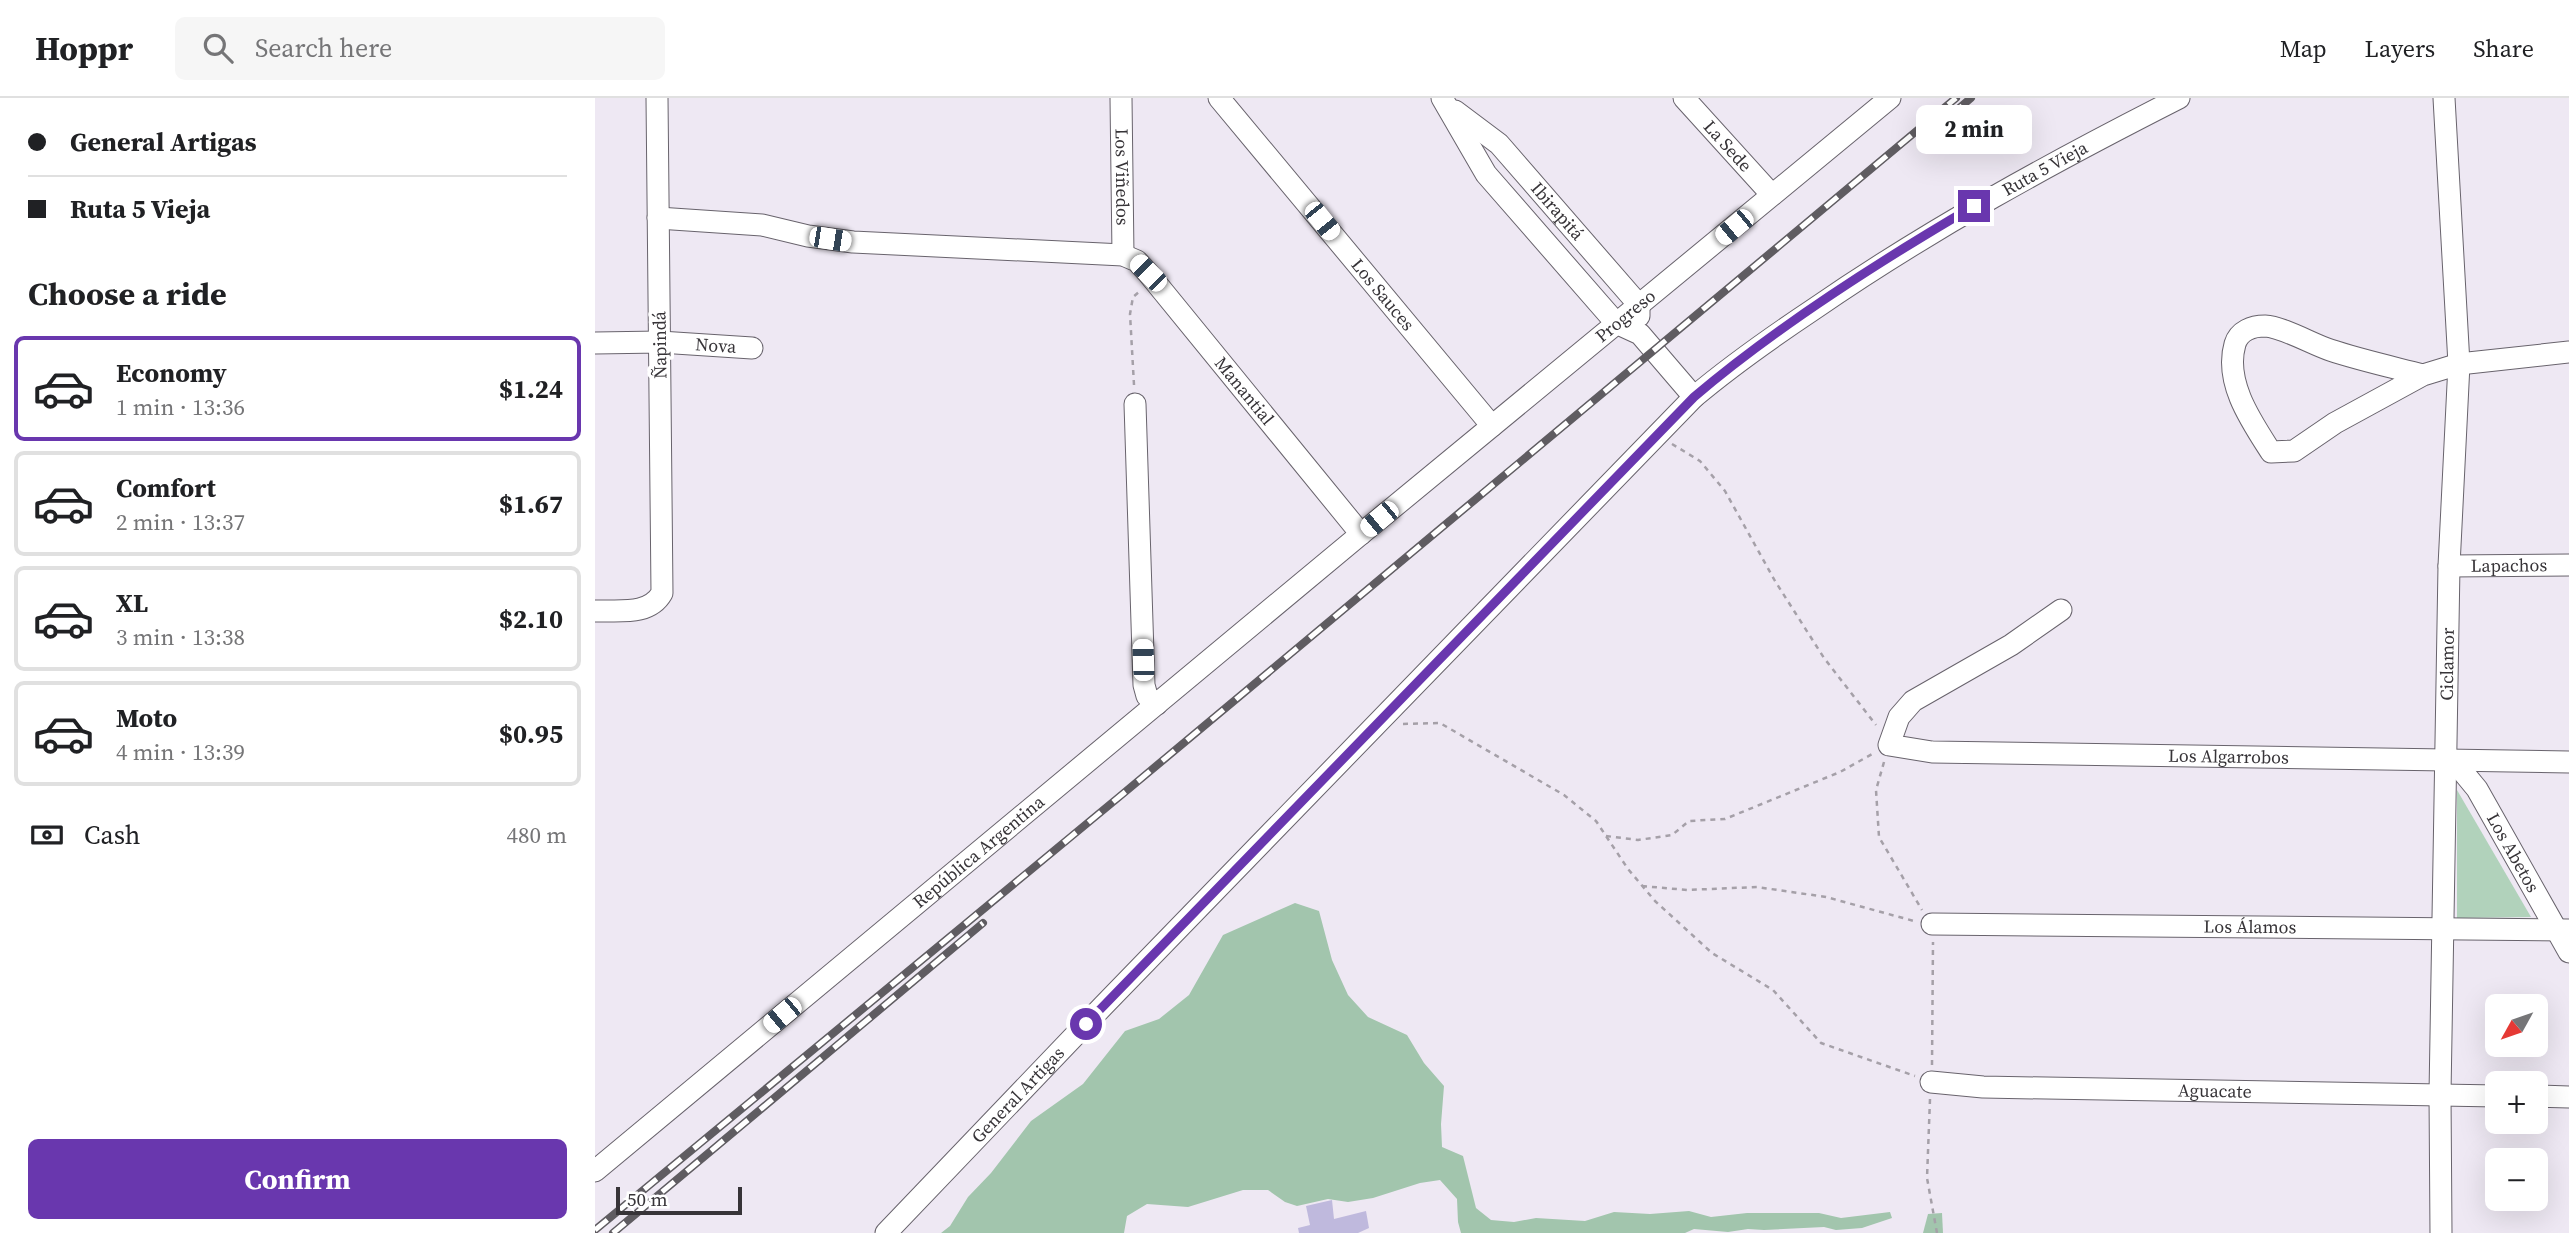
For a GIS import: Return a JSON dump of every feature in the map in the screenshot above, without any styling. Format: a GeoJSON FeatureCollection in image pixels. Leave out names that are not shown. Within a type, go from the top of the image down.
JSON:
{"type":"FeatureCollection","features":[{"type":"Feature","properties":{"kind":"street","name":"Ñapindá"},"geometry":{"type":"LineString","coordinates":[[595,611],[643,610],[657,601],[662,593],[657,98]]}},
{"type":"Feature","properties":{"kind":"street","name":"Los Viñedos"},"geometry":{"type":"LineString","coordinates":[[1121,98],[1123,255]]}},
{"type":"Feature","properties":{"kind":"street","name":"Los Sauces"},"geometry":{"type":"LineString","coordinates":[[1219,98],[1492,426]]}},
{"type":"Feature","properties":{"kind":"street","name":"La Sede"},"geometry":{"type":"LineString","coordinates":[[1684,98],[1772,195]]}},
{"type":"Feature","properties":{"kind":"street","name":"Progreso"},"geometry":{"type":"LineString","coordinates":[[1361,534],[1890,98]]}},
{"type":"Feature","properties":{"kind":"street","name":"Ruta 5 Vieja"},"geometry":{"type":"LineString","coordinates":[[1296,808],[1694,397],[1748,354],[1845,287],[1955,218],[2014,184],[2179,98]]}},
{"type":"Feature","properties":{"kind":"street","name":"Ciclamor"},"geometry":{"type":"LineString","coordinates":[[2441,1233],[2440,1094],[2449,566],[2459,364],[2444,98]]}},
{"type":"Feature","properties":{"kind":"street","name":"Ibirapitá"},"geometry":{"type":"LineString","coordinates":[[1445,102],[1486,174],[1616,323],[1640,334],[1694,397]]}},
{"type":"Feature","properties":{"kind":"street","name":"Ibirapitá"},"geometry":{"type":"LineString","coordinates":[[1445,102],[1499,144],[1639,305]]}},
{"type":"Feature","properties":{"kind":"street"},"geometry":{"type":"LineString","coordinates":[[659,218],[762,225],[853,243],[1123,255]]}},
{"type":"Feature","properties":{"kind":"street","name":"Manantial"},"geometry":{"type":"LineString","coordinates":[[1123,255],[1136,261],[1153,279],[1361,534]]}},
{"type":"Feature","properties":{"kind":"street"},"geometry":{"type":"LineString","coordinates":[[1639,305],[1640,334]]}},
{"type":"Feature","properties":{"kind":"street"},"geometry":{"type":"LineString","coordinates":[[2423,375],[2330,350],[2268,326],[2250,328],[2237,338],[2233,353],[2233,374],[2241,400],[2271,452],[2294,451],[2335,423],[2423,375],[2459,364],[2569,352]]}},
{"type":"Feature","properties":{"kind":"street","name":"Nova"},"geometry":{"type":"LineString","coordinates":[[595,343],[660,342],[752,348]]}},
{"type":"Feature","properties":{"kind":"street"},"geometry":{"type":"LineString","coordinates":[[1135,404],[1144,685],[1147,696],[1157,704]]}},
{"type":"Feature","properties":{"kind":"street","name":"República Argentina"},"geometry":{"type":"LineString","coordinates":[[595,1171],[1361,534]]}},
{"type":"Feature","properties":{"kind":"street","name":"Lapachos"},"geometry":{"type":"LineString","coordinates":[[2449,566],[2569,565]]}},
{"type":"Feature","properties":{"kind":"street"},"geometry":{"type":"LineString","coordinates":[[1889,745],[1899,717],[1913,701],[2011,645],[2061,610]]}},
{"type":"Feature","properties":{"kind":"street","name":"Los Algarrobos"},"geometry":{"type":"LineString","coordinates":[[1889,745],[1932,752],[2569,762]]}},
{"type":"Feature","properties":{"kind":"street","name":"Los Abetos"},"geometry":{"type":"LineString","coordinates":[[2446,760],[2463,772],[2477,789],[2563,930],[2569,952]]}},
{"type":"Feature","properties":{"kind":"street","name":"General Artigas"},"geometry":{"type":"LineString","coordinates":[[886,1233],[1296,808]]}},
{"type":"Feature","properties":{"kind":"street","name":"Los Álamos"},"geometry":{"type":"LineString","coordinates":[[1931,924],[2563,930]]}},
{"type":"Feature","properties":{"kind":"street","name":"Aguacate"},"geometry":{"type":"LineString","coordinates":[[1931,1082],[1983,1087],[2485,1096]]}},
{"type":"Feature","properties":{"kind":"street"},"geometry":{"type":"LineString","coordinates":[[2548,1096],[2569,1097]]}},
{"type":"Feature","properties":{"kind":"path"},"geometry":{"type":"LineString","coordinates":[[1135,404],[1130,314],[1133,297],[1153,279]]}},
{"type":"Feature","properties":{"kind":"path"},"geometry":{"type":"LineString","coordinates":[[1657,435],[1700,461],[1725,491],[1775,581],[1817,647],[1889,745]]}},
{"type":"Feature","properties":{"kind":"path"},"geometry":{"type":"LineString","coordinates":[[1364,735],[1404,724],[1440,723],[1563,794],[1596,821],[1655,901],[1712,953],[1773,990],[1821,1043],[1931,1082]]}},
{"type":"Feature","properties":{"kind":"path"},"geometry":{"type":"LineString","coordinates":[[1606,836],[1638,840],[1672,835],[1689,821],[1725,819],[1840,772],[1889,745]]}},
{"type":"Feature","properties":{"kind":"path"},"geometry":{"type":"LineString","coordinates":[[1889,745],[1876,790],[1879,837],[1931,924]]}},
{"type":"Feature","properties":{"kind":"path"},"geometry":{"type":"LineString","coordinates":[[1642,886],[1687,890],[1757,887],[1812,895],[1931,924]]}},
{"type":"Feature","properties":{"kind":"green space"},"geometry":{"type":"Polygon","coordinates":[[[2457,790],[2531,917],[2457,918],[2457,790]]]}},
{"type":"Feature","properties":{"kind":"green space"},"geometry":{"type":"Polygon","coordinates":[[[1295,903],[1319,911],[1332,960],[1348,995],[1368,1017],[1407,1035],[1424,1063],[1444,1086],[1442,1147],[1463,1156],[1476,1208],[1491,1220],[1514,1222],[1536,1218],[1585,1221],[1614,1212],[1650,1214],[1689,1211],[1711,1217],[1747,1213],[1819,1213],[1841,1218],[1890,1212],[1892,1218],[1862,1228],[1836,1230],[1824,1227],[1728,1232],[1694,1229],[1685,1233],[1461,1233],[1457,1199],[1440,1180],[1348,1202],[1328,1199],[1297,1206],[1285,1202],[1268,1190],[1243,1190],[1188,1207],[1147,1204],[1127,1216],[1124,1233],[941,1233],[950,1226],[968,1197],[991,1173],[1031,1121],[1083,1084],[1125,1031],[1159,1019],[1189,995],[1223,935],[1295,903]]]}},
{"type":"Feature","properties":{"kind":"green space"},"geometry":{"type":"Polygon","coordinates":[[[1942,1213],[1943,1233],[1923,1233],[1928,1214],[1942,1213]]]}},
{"type":"Feature","properties":{"kind":"building"},"geometry":{"type":"Polygon","coordinates":[[[1332,1200],[1334,1219],[1366,1211],[1369,1228],[1358,1233],[1299,1233],[1298,1228],[1310,1225],[1306,1206],[1332,1200]]]}},
{"type":"Feature","properties":{"kind":"railway"},"geometry":{"type":"LineString","coordinates":[[595,1230],[1119,797],[1956,98]]}},
{"type":"Feature","properties":{"kind":"railway"},"geometry":{"type":"LineString","coordinates":[[1950,116],[1971,98]]}},
{"type":"Feature","properties":{"kind":"railway"},"geometry":{"type":"LineString","coordinates":[[613,1233],[983,923]]}},
{"type":"Feature","properties":{"kind":"route"},"geometry":{"type":"LineString","coordinates":[[1086,1024],[1694,397],[1737,361],[1845,287],[1974,206]]}}]}
